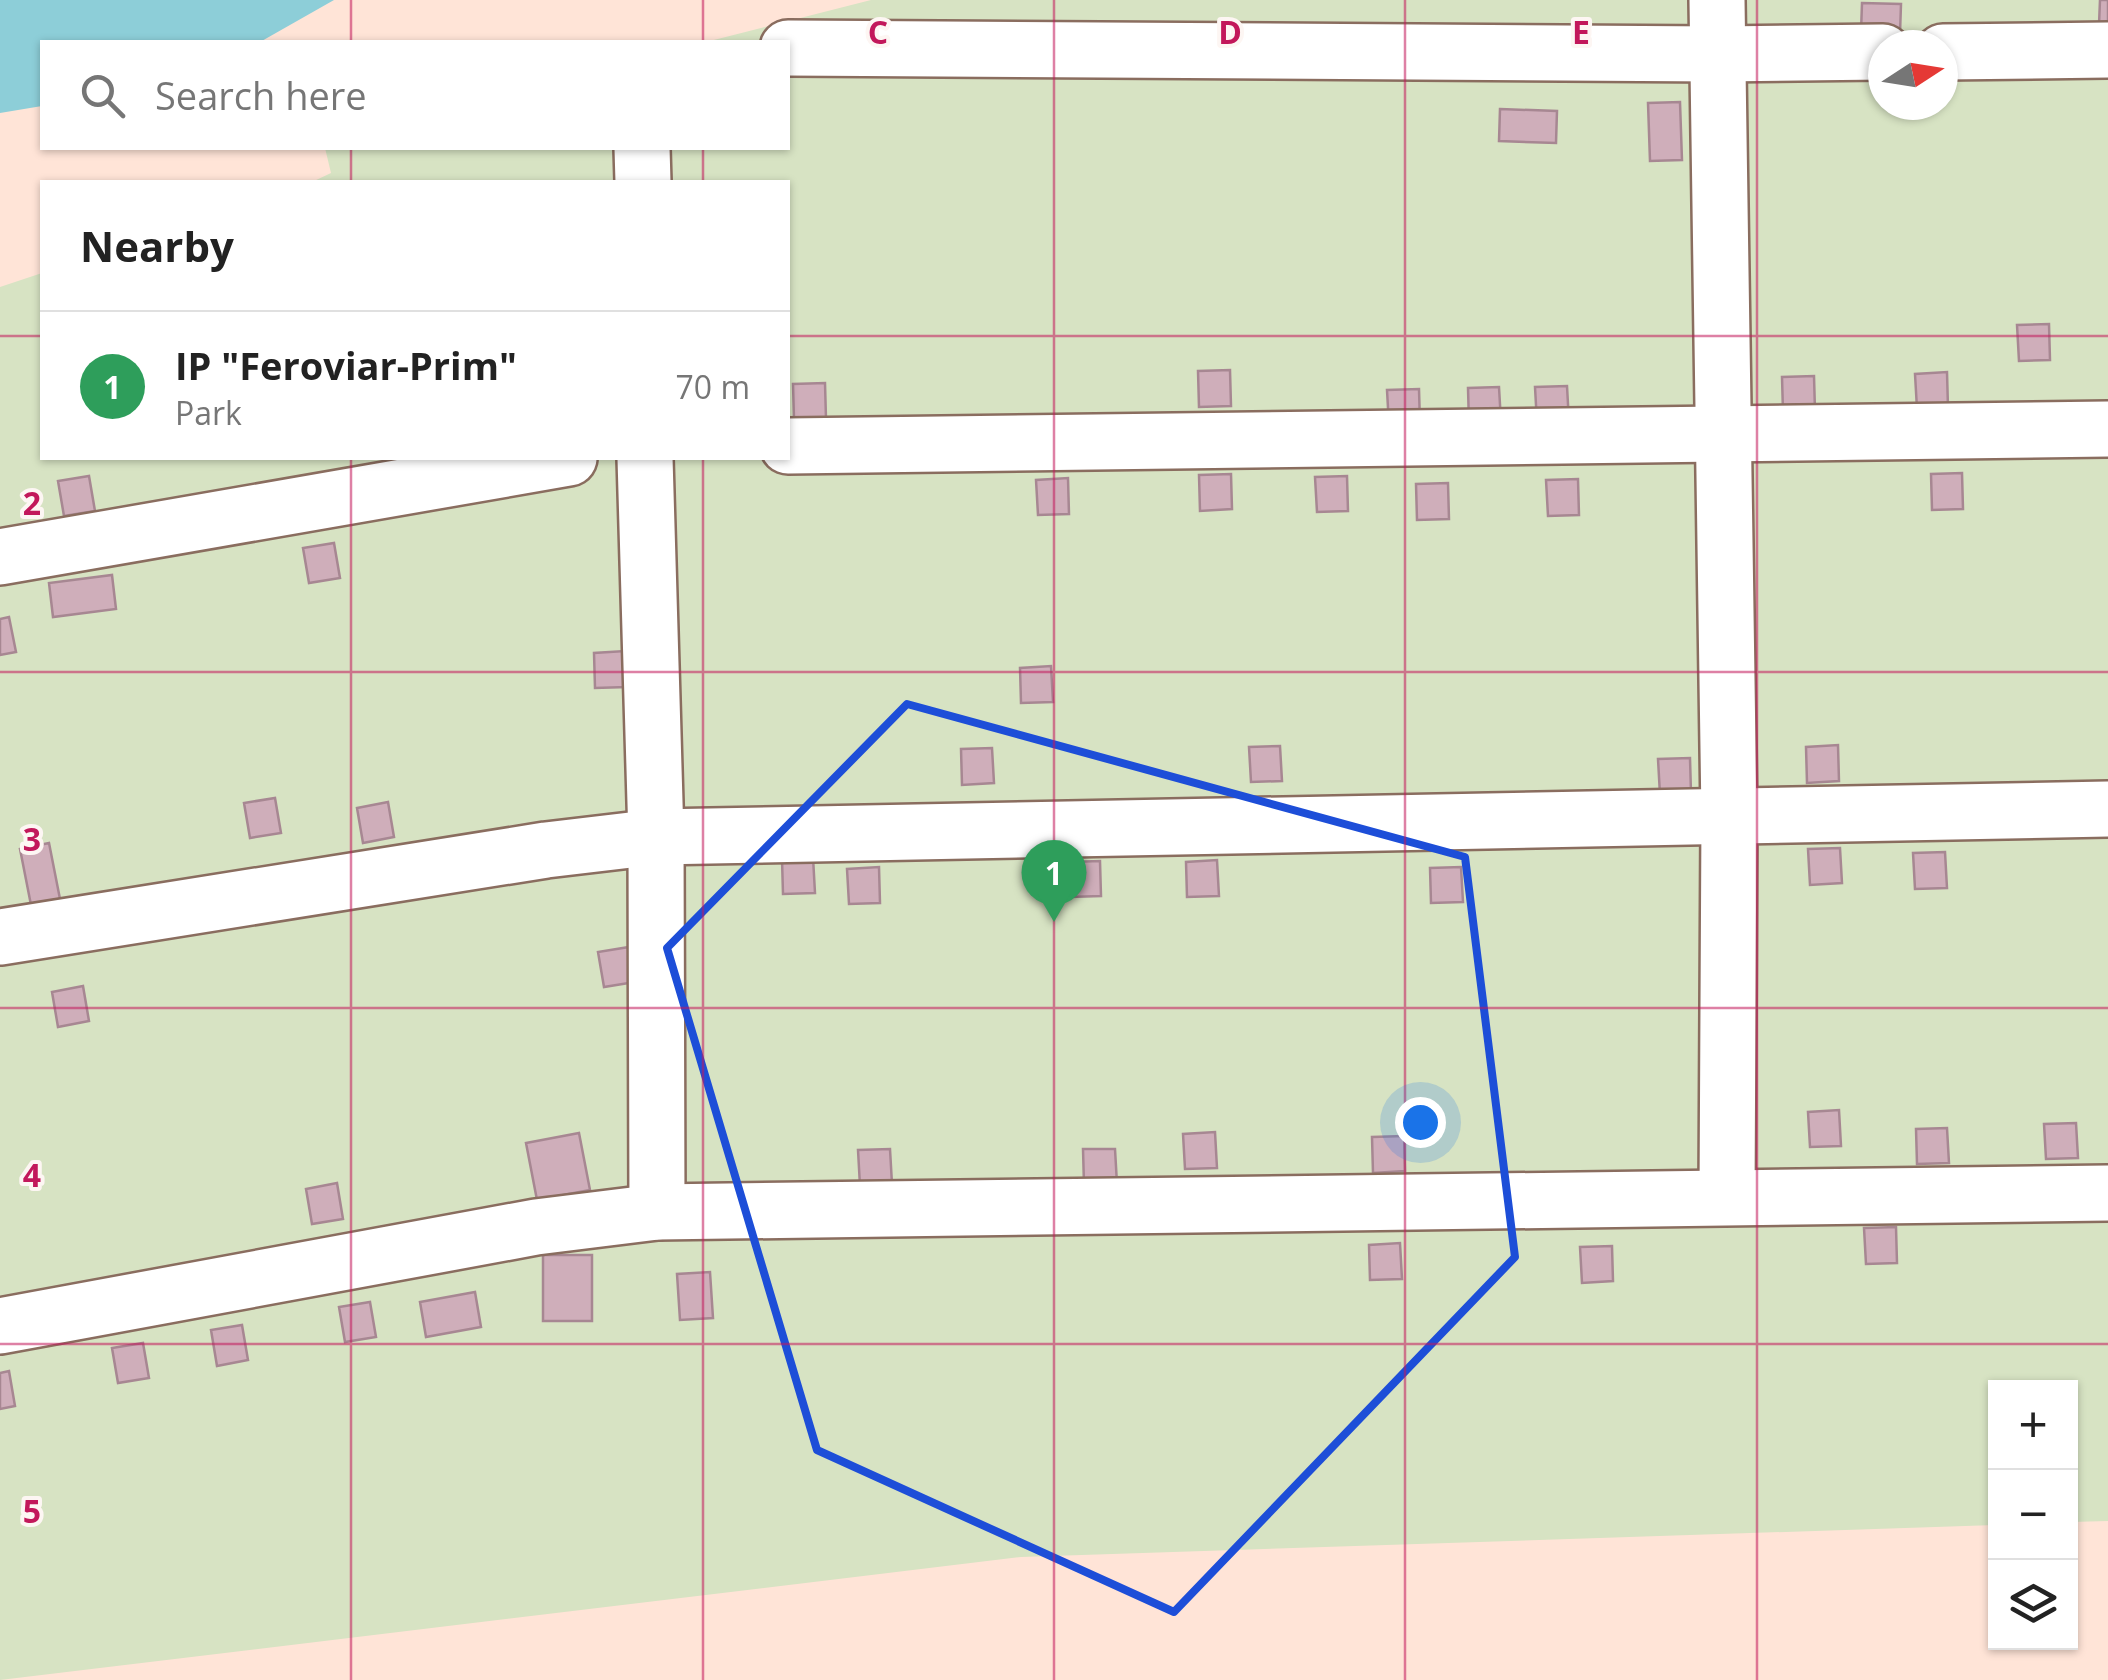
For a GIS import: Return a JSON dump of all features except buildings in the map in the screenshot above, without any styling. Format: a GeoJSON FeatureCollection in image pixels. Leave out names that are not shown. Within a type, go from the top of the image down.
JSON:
{"type":"FeatureCollection","features":[{"type":"Feature","properties":{"kind":"street"},"geometry":{"type":"LineString","coordinates":[[1717,0],[1730,816],[1727,1198]]}},
{"type":"Feature","properties":{"kind":"street"},"geometry":{"type":"LineString","coordinates":[[790,48],[1868,52]]}},
{"type":"Feature","properties":{"kind":"street"},"geometry":{"type":"LineString","coordinates":[[1958,52],[2108,50]]}},
{"type":"Feature","properties":{"kind":"street"},"geometry":{"type":"LineString","coordinates":[[642,150],[643,180]]}},
{"type":"Feature","properties":{"kind":"street"},"geometry":{"type":"LineString","coordinates":[[790,446],[2108,428]]}},
{"type":"Feature","properties":{"kind":"street"},"geometry":{"type":"LineString","coordinates":[[0,557],[558,460]]}},
{"type":"Feature","properties":{"kind":"street"},"geometry":{"type":"LineString","coordinates":[[644,460],[656,837],[657,1212]]}},
{"type":"Feature","properties":{"kind":"street"},"geometry":{"type":"LineString","coordinates":[[0,937],[546,850],[656,837],[2108,809]]}},
{"type":"Feature","properties":{"kind":"street"},"geometry":{"type":"LineString","coordinates":[[0,1326],[536,1226],[657,1212],[2108,1193]]}},
{"type":"Feature","properties":{"kind":"highlighted area"},"geometry":{"type":"Polygon","coordinates":[[[907,704],[1465,857],[1515,1257],[1174,1612],[817,1450],[667,948],[907,704]]]}},
{"type":"Feature","properties":{"kind":"green space"},"geometry":{"type":"Polygon","coordinates":[[[871,0],[2108,0],[2108,1521],[2078,1522],[2078,1380],[1988,1380],[1988,1525],[1021,1557],[0,1680],[0,287],[40,274],[40,460],[790,460],[790,180],[316,180],[331,173],[325,150],[790,150],[790,40],[714,40],[871,0]]]}},
{"type":"Feature","properties":{"kind":"water"},"geometry":{"type":"Polygon","coordinates":[[[0,0],[334,0],[264,40],[40,40],[40,106],[0,113],[0,0]]]}},
{"type":"Feature","properties":{"kind":"place","name":"IP \"Feroviar-Prim\""},"geometry":{"type":"Point","coordinates":[1054,922]}}]}
